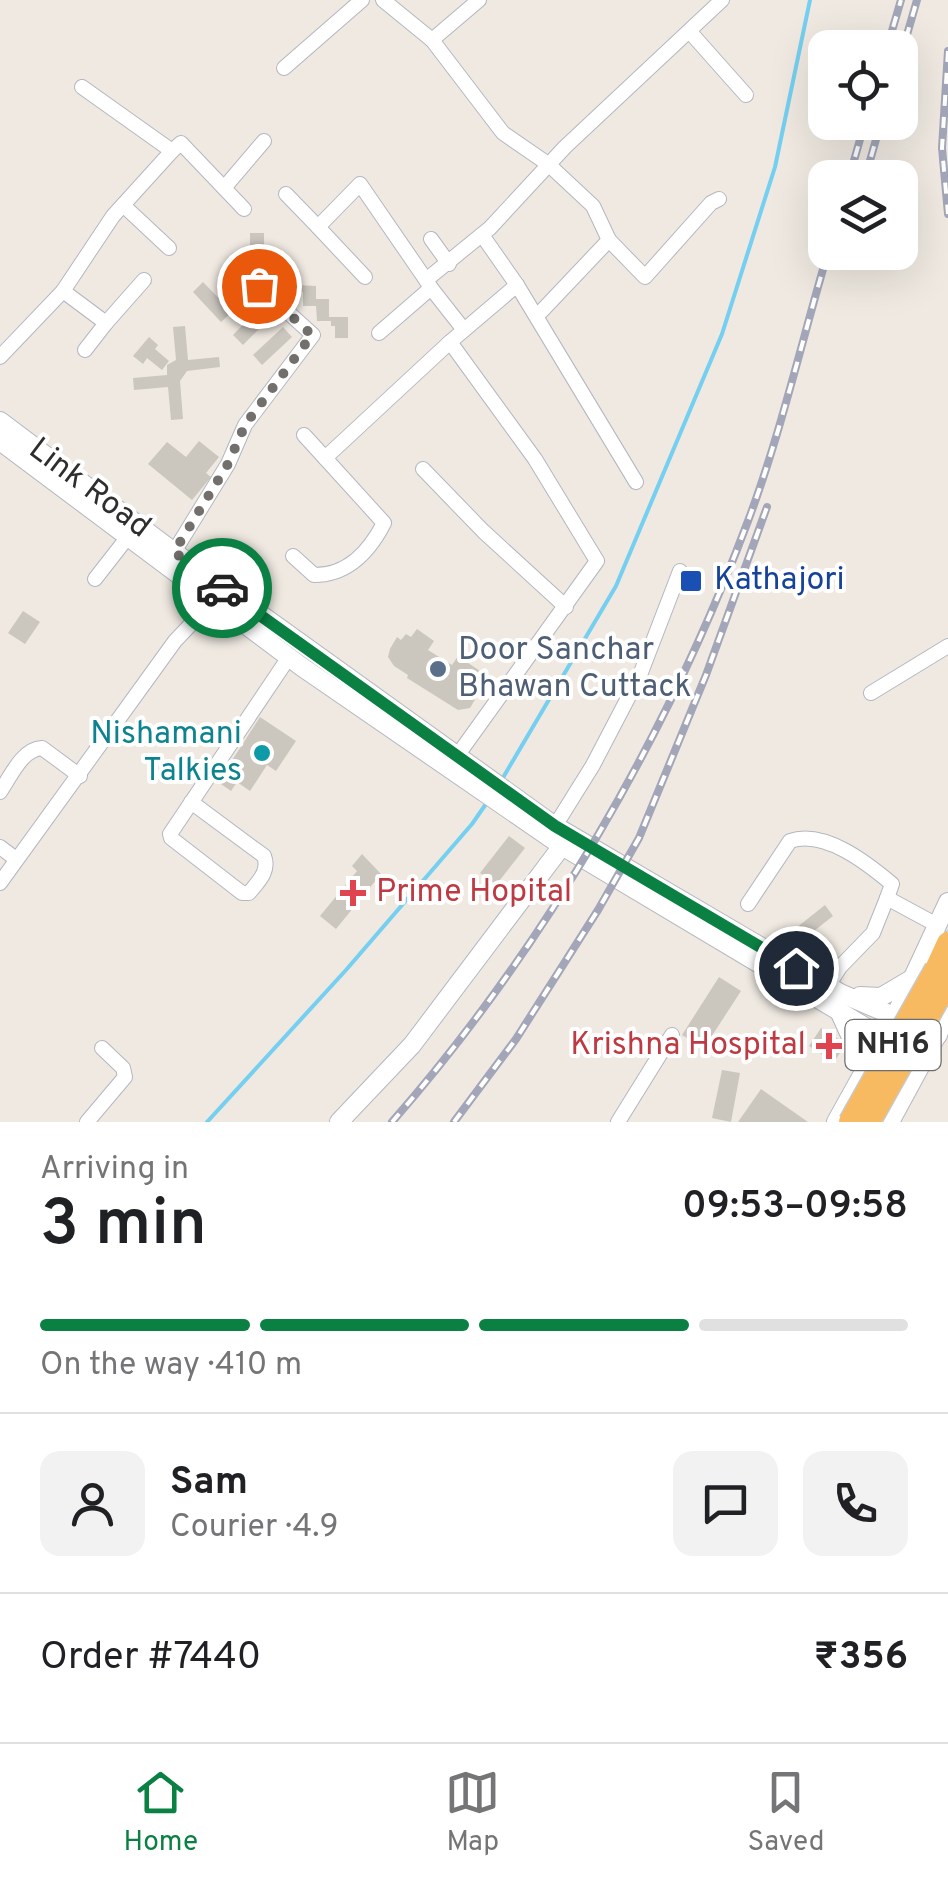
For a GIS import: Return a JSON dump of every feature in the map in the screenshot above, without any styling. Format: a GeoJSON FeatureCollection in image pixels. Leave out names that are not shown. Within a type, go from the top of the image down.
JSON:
{"type":"FeatureCollection","features":[{"type":"Feature","properties":{"kind":"highway","name":"NH16"},"geometry":{"type":"LineString","coordinates":[[869,1122],[942,975],[943,934]]}},
{"type":"Feature","properties":{"kind":"highway","name":"NH16"},"geometry":{"type":"LineString","coordinates":[[850,1122],[942,975]]}},
{"type":"Feature","properties":{"kind":"main road","name":"Link Road"},"geometry":{"type":"LineString","coordinates":[[0,421],[457,756],[476,778]]}},
{"type":"Feature","properties":{"kind":"main road","name":"Link Road"},"geometry":{"type":"LineString","coordinates":[[0,441],[288,657],[476,778],[562,846],[924,1062]]}},
{"type":"Feature","properties":{"kind":"main road","name":"Link Road"},"geometry":{"type":"LineString","coordinates":[[504,798],[834,990],[896,1016],[943,1029]]}},
{"type":"Feature","properties":{"kind":"main road"},"geometry":{"type":"LineString","coordinates":[[339,1122],[412,1045],[562,846]]}},
{"type":"Feature","properties":{"kind":"main road"},"geometry":{"type":"LineString","coordinates":[[836,1122],[913,978],[943,934],[948,902]]}},
{"type":"Feature","properties":{"kind":"main road"},"geometry":{"type":"LineString","coordinates":[[834,990],[881,997],[913,978]]}},
{"type":"Feature","properties":{"kind":"main road"},"geometry":{"type":"LineString","coordinates":[[840,1012],[866,1070]]}},
{"type":"Feature","properties":{"kind":"main road"},"geometry":{"type":"LineString","coordinates":[[890,1122],[943,1029]]}},
{"type":"Feature","properties":{"kind":"street"},"geometry":{"type":"LineString","coordinates":[[284,68],[362,0]]}},
{"type":"Feature","properties":{"kind":"street"},"geometry":{"type":"LineString","coordinates":[[383,0],[432,40],[503,133],[548,164],[593,206],[609,240],[645,277],[711,203],[719,199]]}},
{"type":"Feature","properties":{"kind":"street"},"geometry":{"type":"LineString","coordinates":[[432,40],[479,0]]}},
{"type":"Feature","properties":{"kind":"street"},"geometry":{"type":"LineString","coordinates":[[378,333],[482,235],[548,164],[722,0]]}},
{"type":"Feature","properties":{"kind":"street"},"geometry":{"type":"LineString","coordinates":[[690,32],[746,95]]}},
{"type":"Feature","properties":{"kind":"street"},"geometry":{"type":"LineString","coordinates":[[82,87],[172,151]]}},
{"type":"Feature","properties":{"kind":"street"},"geometry":{"type":"LineString","coordinates":[[224,188],[264,141]]}},
{"type":"Feature","properties":{"kind":"street"},"geometry":{"type":"LineString","coordinates":[[0,357],[63,291],[123,205],[180,143],[244,209]]}},
{"type":"Feature","properties":{"kind":"street"},"geometry":{"type":"LineString","coordinates":[[318,227],[360,184],[464,330]]}},
{"type":"Feature","properties":{"kind":"street"},"geometry":{"type":"LineString","coordinates":[[286,194],[365,277]]}},
{"type":"Feature","properties":{"kind":"street"},"geometry":{"type":"LineString","coordinates":[[123,205],[169,248]]}},
{"type":"Feature","properties":{"kind":"street"},"geometry":{"type":"LineString","coordinates":[[482,235],[538,316],[636,482]]}},
{"type":"Feature","properties":{"kind":"street"},"geometry":{"type":"LineString","coordinates":[[432,239],[449,264]]}},
{"type":"Feature","properties":{"kind":"street"},"geometry":{"type":"LineString","coordinates":[[538,316],[609,240]]}},
{"type":"Feature","properties":{"kind":"street"},"geometry":{"type":"LineString","coordinates":[[85,350],[144,280]]}},
{"type":"Feature","properties":{"kind":"street"},"geometry":{"type":"LineString","coordinates":[[326,458],[517,285]]}},
{"type":"Feature","properties":{"kind":"street"},"geometry":{"type":"LineString","coordinates":[[174,552],[228,464],[245,425],[312,335],[259,286]]}},
{"type":"Feature","properties":{"kind":"street"},"geometry":{"type":"LineString","coordinates":[[63,291],[106,322]]}},
{"type":"Feature","properties":{"kind":"street"},"geometry":{"type":"LineString","coordinates":[[450,342],[535,459],[597,560],[457,756]]}},
{"type":"Feature","properties":{"kind":"street"},"geometry":{"type":"LineString","coordinates":[[293,556],[314,576],[336,575],[374,542],[384,523],[304,435]]}},
{"type":"Feature","properties":{"kind":"street"},"geometry":{"type":"LineString","coordinates":[[422,469],[566,607]]}},
{"type":"Feature","properties":{"kind":"street"},"geometry":{"type":"LineString","coordinates":[[95,579],[127,538]]}},
{"type":"Feature","properties":{"kind":"street"},"geometry":{"type":"LineString","coordinates":[[555,826],[593,765],[640,675],[680,571]]}},
{"type":"Feature","properties":{"kind":"street"},"geometry":{"type":"LineString","coordinates":[[0,883],[176,641],[212,602]]}},
{"type":"Feature","properties":{"kind":"street"},"geometry":{"type":"LineString","coordinates":[[871,693],[948,646]]}},
{"type":"Feature","properties":{"kind":"street"},"geometry":{"type":"LineString","coordinates":[[191,802],[264,856],[268,864],[265,872],[249,893],[242,893],[171,838],[170,832],[288,657]]}},
{"type":"Feature","properties":{"kind":"street"},"geometry":{"type":"LineString","coordinates":[[0,792],[28,752],[36,748],[42,748],[80,776]]}},
{"type":"Feature","properties":{"kind":"street"},"geometry":{"type":"LineString","coordinates":[[748,904],[790,841],[802,837],[820,840],[857,858],[892,884],[873,932],[840,968],[834,990]]}},
{"type":"Feature","properties":{"kind":"street"},"geometry":{"type":"LineString","coordinates":[[0,847],[16,859]]}},
{"type":"Feature","properties":{"kind":"street"},"geometry":{"type":"LineString","coordinates":[[887,898],[943,934]]}},
{"type":"Feature","properties":{"kind":"street"},"geometry":{"type":"LineString","coordinates":[[618,1122],[672,1036]]}},
{"type":"Feature","properties":{"kind":"street"},"geometry":{"type":"LineString","coordinates":[[87,1122],[125,1077],[123,1068],[102,1048]]}},
{"type":"Feature","properties":{"kind":"building"},"geometry":{"type":"Polygon","coordinates":[[[250,233],[264,233],[264,252],[284,252],[283,275],[269,275],[270,259],[250,256],[250,233]]]}},
{"type":"Feature","properties":{"kind":"building"},"geometry":{"type":"Polygon","coordinates":[[[285,268],[298,268],[297,285],[316,286],[316,299],[329,299],[329,317],[348,317],[348,338],[335,338],[331,321],[317,321],[316,306],[303,306],[303,292],[285,289],[285,268]]]}},
{"type":"Feature","properties":{"kind":"building"},"geometry":{"type":"Polygon","coordinates":[[[203,282],[232,312],[221,322],[193,292],[203,282]]]}},
{"type":"Feature","properties":{"kind":"building"},"geometry":{"type":"Polygon","coordinates":[[[262,305],[272,316],[243,345],[233,335],[262,305]]]}},
{"type":"Feature","properties":{"kind":"building"},"geometry":{"type":"Polygon","coordinates":[[[185,326],[188,360],[219,357],[220,367],[187,371],[180,381],[183,419],[171,420],[168,387],[134,390],[133,378],[167,375],[167,365],[176,360],[173,327],[185,326]]]}},
{"type":"Feature","properties":{"kind":"building"},"geometry":{"type":"Polygon","coordinates":[[[283,327],[292,337],[262,365],[253,355],[283,327]]]}},
{"type":"Feature","properties":{"kind":"building"},"geometry":{"type":"Polygon","coordinates":[[[149,337],[158,345],[155,349],[169,361],[162,370],[147,358],[143,364],[133,356],[149,337]]]}},
{"type":"Feature","properties":{"kind":"building"},"geometry":{"type":"Polygon","coordinates":[[[199,441],[219,457],[206,473],[211,477],[192,500],[148,464],[167,442],[186,457],[199,441]]]}},
{"type":"Feature","properties":{"kind":"building"},"geometry":{"type":"Polygon","coordinates":[[[23,611],[40,622],[25,644],[8,633],[23,611]]]}},
{"type":"Feature","properties":{"kind":"building","name":"Door Sanchar Bhawan Cuttack"},"geometry":{"type":"Polygon","coordinates":[[[417,629],[434,641],[428,650],[452,665],[458,656],[483,673],[477,682],[483,686],[470,708],[458,710],[394,666],[388,657],[397,637],[411,637],[417,629]]]}},
{"type":"Feature","properties":{"kind":"building","name":"Nishamani Talkies"},"geometry":{"type":"Polygon","coordinates":[[[260,717],[296,741],[276,771],[267,765],[250,791],[237,782],[231,791],[218,782],[260,717]]]}},
{"type":"Feature","properties":{"kind":"building"},"geometry":{"type":"Polygon","coordinates":[[[509,836],[525,848],[496,885],[480,873],[509,836]]]}},
{"type":"Feature","properties":{"kind":"building"},"geometry":{"type":"Polygon","coordinates":[[[362,854],[381,874],[336,929],[320,916],[357,871],[352,866],[362,854]]]}},
{"type":"Feature","properties":{"kind":"building"},"geometry":{"type":"Polygon","coordinates":[[[825,905],[833,916],[805,938],[796,928],[825,905]]]}},
{"type":"Feature","properties":{"kind":"building"},"geometry":{"type":"Polygon","coordinates":[[[719,977],[741,991],[704,1048],[682,1035],[719,977]]]}},
{"type":"Feature","properties":{"kind":"building"},"geometry":{"type":"Polygon","coordinates":[[[821,1028],[846,1044],[834,1062],[809,1046],[821,1028]]]}},
{"type":"Feature","properties":{"kind":"building"},"geometry":{"type":"Polygon","coordinates":[[[722,1070],[740,1073],[731,1122],[712,1118],[722,1070]]]}},
{"type":"Feature","properties":{"kind":"building"},"geometry":{"type":"Polygon","coordinates":[[[761,1089],[808,1122],[738,1122],[761,1089]]]}},
{"type":"Feature","properties":{"kind":"waterway"},"geometry":{"type":"LineString","coordinates":[[501,781],[616,586],[722,334],[775,167],[810,0]]}},
{"type":"Feature","properties":{"kind":"waterway"},"geometry":{"type":"LineString","coordinates":[[207,1122],[346,970],[488,801]]}},
{"type":"Feature","properties":{"kind":"railway"},"geometry":{"type":"LineString","coordinates":[[892,30],[901,0]]}},
{"type":"Feature","properties":{"kind":"railway"},"geometry":{"type":"LineString","coordinates":[[908,30],[917,0]]}},
{"type":"Feature","properties":{"kind":"railway"},"geometry":{"type":"LineString","coordinates":[[948,51],[942,148],[948,214]]}},
{"type":"Feature","properties":{"kind":"railway"},"geometry":{"type":"LineString","coordinates":[[854,160],[860,140]]}},
{"type":"Feature","properties":{"kind":"railway"},"geometry":{"type":"LineString","coordinates":[[870,160],[876,140]]}},
{"type":"Feature","properties":{"kind":"railway"},"geometry":{"type":"LineString","coordinates":[[392,1122],[448,1055],[550,912],[597,837],[680,682],[760,489],[823,270]]}},
{"type":"Feature","properties":{"kind":"railway"},"geometry":{"type":"LineString","coordinates":[[454,1122],[516,1039],[639,838],[706,675],[767,507]]}},
{"type":"Feature","properties":{"kind":"way so far"},"geometry":{"type":"LineString","coordinates":[[222,588],[174,552],[228,464],[245,425],[312,335],[259,286]]}},
{"type":"Feature","properties":{"kind":"place","name":"Kathajori"},"geometry":{"type":"Point","coordinates":[691,581]}},
{"type":"Feature","properties":{"kind":"place","name":"Door Sanchar Bhawan Cuttack"},"geometry":{"type":"Point","coordinates":[438,669]}},
{"type":"Feature","properties":{"kind":"place","name":"Nishamani Talkies"},"geometry":{"type":"Point","coordinates":[262,753]}},
{"type":"Feature","properties":{"kind":"place","name":"Prime Hopital"},"geometry":{"type":"Point","coordinates":[353,893]}},
{"type":"Feature","properties":{"kind":"place","name":"Krishna Hospital"},"geometry":{"type":"Point","coordinates":[829,1046]}},
{"type":"Feature","properties":{"kind":"route"},"geometry":{"type":"LineString","coordinates":[[222,588],[555,826],[796,968]]}}]}
